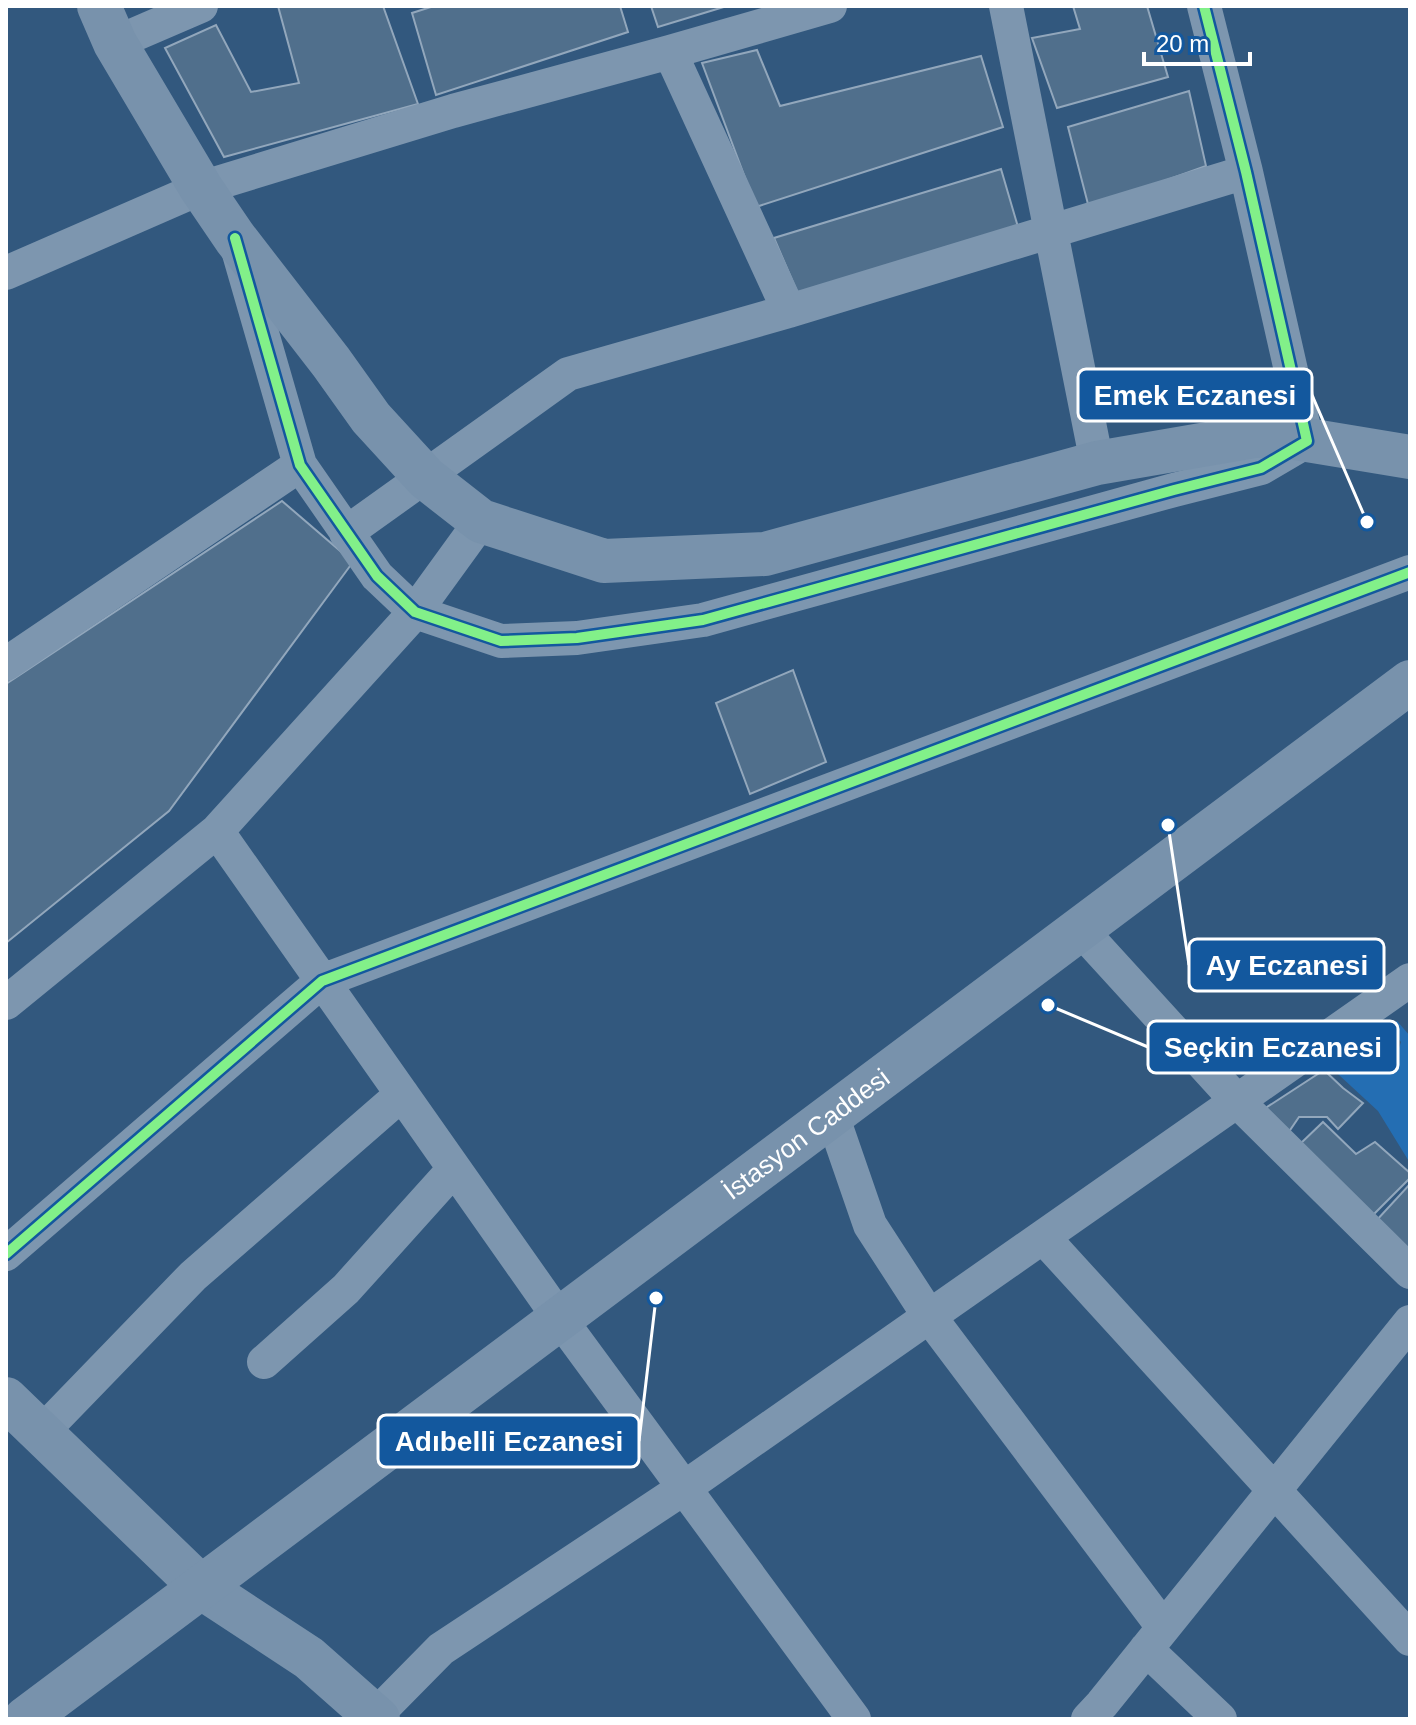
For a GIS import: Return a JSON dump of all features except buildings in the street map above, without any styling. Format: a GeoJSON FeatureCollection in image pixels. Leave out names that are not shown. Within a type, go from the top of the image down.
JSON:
{"type":"FeatureCollection","features":[{"type":"Feature","properties":{"kind":"main road"},"geometry":{"type":"LineString","coordinates":[[107,24],[201,188],[235,238],[371,418],[426,478],[481,521],[604,561],[765,554],[1097,463],[1254,436],[1283,436],[1410,457]]}},
{"type":"Feature","properties":{"kind":"main road","name":"İstasyon Caddesi"},"geometry":{"type":"LineString","coordinates":[[25,1719],[1410,682]]}},
{"type":"Feature","properties":{"kind":"main road"},"geometry":{"type":"LineString","coordinates":[[6,1399],[201,1587],[309,1658],[376,1718]]}},
{"type":"Feature","properties":{"kind":"street"},"geometry":{"type":"LineString","coordinates":[[107,24],[201,6]]}},
{"type":"Feature","properties":{"kind":"street"},"geometry":{"type":"LineString","coordinates":[[6,273],[201,188],[453,111],[830,6]]}},
{"type":"Feature","properties":{"kind":"street"},"geometry":{"type":"LineString","coordinates":[[1006,6],[1097,463]]}},
{"type":"Feature","properties":{"kind":"street"},"geometry":{"type":"LineString","coordinates":[[235,238],[300,465],[377,576],[415,612],[501,641],[577,638],[703,620],[1261,468],[1307,441],[1246,172],[1204,6]]}},
{"type":"Feature","properties":{"kind":"street"},"geometry":{"type":"LineString","coordinates":[[670,52],[789,311]]}},
{"type":"Feature","properties":{"kind":"street"},"geometry":{"type":"LineString","coordinates":[[346,533],[568,374],[789,311],[1246,172]]}},
{"type":"Feature","properties":{"kind":"street"},"geometry":{"type":"LineString","coordinates":[[6,664],[300,465]]}},
{"type":"Feature","properties":{"kind":"street"},"geometry":{"type":"LineString","coordinates":[[6,1003],[217,831],[415,612],[481,521]]}},
{"type":"Feature","properties":{"kind":"street"},"geometry":{"type":"LineString","coordinates":[[6,1254],[322,981],[1410,572]]}},
{"type":"Feature","properties":{"kind":"street"},"geometry":{"type":"LineString","coordinates":[[217,831],[560,1319],[854,1719]]}},
{"type":"Feature","properties":{"kind":"street"},"geometry":{"type":"LineString","coordinates":[[1080,929],[1237,1101],[1410,1272]]}},
{"type":"Feature","properties":{"kind":"street"},"geometry":{"type":"LineString","coordinates":[[376,1718],[441,1649],[684,1488],[1410,980]]}},
{"type":"Feature","properties":{"kind":"street"},"geometry":{"type":"LineString","coordinates":[[41,1433],[193,1276],[402,1094]]}},
{"type":"Feature","properties":{"kind":"street"},"geometry":{"type":"LineString","coordinates":[[832,1115],[870,1225],[929,1316],[1155,1638],[1220,1719]]}},
{"type":"Feature","properties":{"kind":"street"},"geometry":{"type":"LineString","coordinates":[[264,1362],[346,1289],[454,1169]]}},
{"type":"Feature","properties":{"kind":"street"},"geometry":{"type":"LineString","coordinates":[[1043,1237],[1410,1639]]}},
{"type":"Feature","properties":{"kind":"street"},"geometry":{"type":"LineString","coordinates":[[1088,1719],[1410,1322]]}},
{"type":"Feature","properties":{"kind":"shaded area"},"geometry":{"type":"Polygon","coordinates":[[[1397,1021],[1410,1036],[1410,1163],[1378,1111],[1326,1063],[1354,1039],[1391,1072],[1401,1042],[1388,1027],[1397,1021]]]}},
{"type":"Feature","properties":{"kind":"cycle path"},"geometry":{"type":"LineString","coordinates":[[235,238],[300,465],[377,576],[415,612],[501,641],[577,638],[703,620],[1261,468],[1307,441],[1246,172],[1204,6]]}},
{"type":"Feature","properties":{"kind":"cycle path"},"geometry":{"type":"LineString","coordinates":[[6,1254],[322,981],[1410,572]]}},
{"type":"Feature","properties":{"kind":"place","name":"Emek Eczanesi"},"geometry":{"type":"Point","coordinates":[1367,522]}},
{"type":"Feature","properties":{"kind":"place","name":"Ay Eczanesi"},"geometry":{"type":"Point","coordinates":[1168,825]}},
{"type":"Feature","properties":{"kind":"place","name":"Seçkin Eczanesi"},"geometry":{"type":"Point","coordinates":[1048,1005]}},
{"type":"Feature","properties":{"kind":"place","name":"Adıbelli Eczanesi"},"geometry":{"type":"Point","coordinates":[656,1298]}}]}
